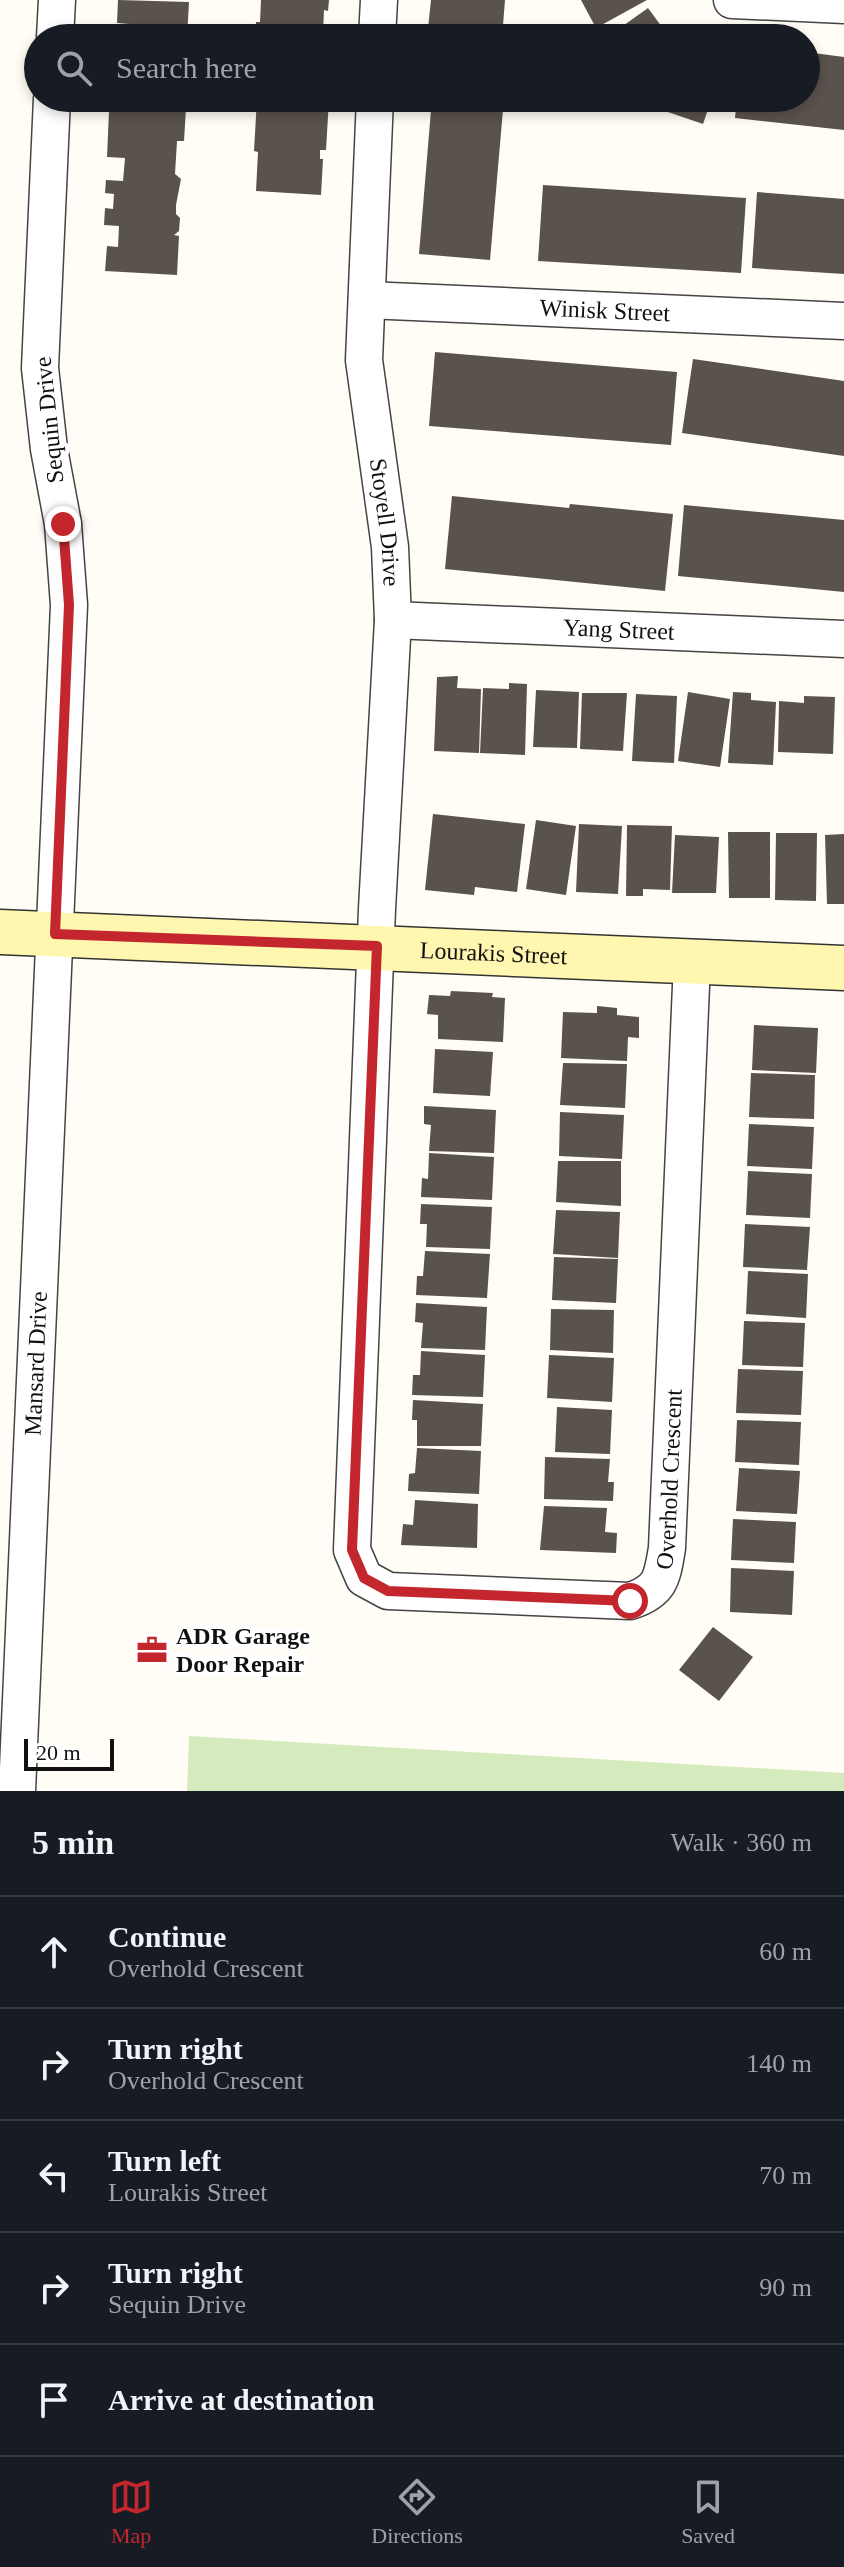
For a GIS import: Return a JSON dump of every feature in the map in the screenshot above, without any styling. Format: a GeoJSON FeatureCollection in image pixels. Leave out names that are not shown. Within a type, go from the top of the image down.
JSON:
{"type":"FeatureCollection","features":[{"type":"Feature","properties":{"kind":"street"},"geometry":{"type":"LineString","coordinates":[[56,24],[57,0]]}},
{"type":"Feature","properties":{"kind":"street"},"geometry":{"type":"LineString","coordinates":[[378,24],[379,0]]}},
{"type":"Feature","properties":{"kind":"street"},"geometry":{"type":"LineString","coordinates":[[732,0],[844,5]]}},
{"type":"Feature","properties":{"kind":"street","name":"Sequin Drive"},"geometry":{"type":"LineString","coordinates":[[51,112],[40,368],[49,449],[63,524],[69,605],[55,934]]}},
{"type":"Feature","properties":{"kind":"street","name":"Stoyell Drive"},"geometry":{"type":"LineString","coordinates":[[374,112],[364,360],[390,547],[393,620],[377,946]]}},
{"type":"Feature","properties":{"kind":"street","name":"Winisk Street"},"geometry":{"type":"LineString","coordinates":[[367,300],[844,321]]}},
{"type":"Feature","properties":{"kind":"street","name":"Yang Street"},"geometry":{"type":"LineString","coordinates":[[393,620],[844,639]]}},
{"type":"Feature","properties":{"kind":"street","name":"Lourakis Street"},"geometry":{"type":"LineString","coordinates":[[0,932],[844,968]]}},
{"type":"Feature","properties":{"kind":"street","name":"Mansard Drive"},"geometry":{"type":"LineString","coordinates":[[17,1791],[55,934]]}},
{"type":"Feature","properties":{"kind":"street","name":"Overhold Crescent"},"geometry":{"type":"LineString","coordinates":[[377,946],[352,1550],[364,1578],[388,1591],[404,1592],[630,1601],[648,1596],[661,1580],[668,1533],[692,962]]}},
{"type":"Feature","properties":{"kind":"green space"},"geometry":{"type":"Polygon","coordinates":[[[189,1736],[844,1773],[844,1791],[187,1791],[189,1736]]]}},
{"type":"Feature","properties":{"kind":"building"},"geometry":{"type":"Polygon","coordinates":[[[118,0],[189,2],[188,24],[117,23],[118,0]]]}},
{"type":"Feature","properties":{"kind":"building"},"geometry":{"type":"Polygon","coordinates":[[[261,0],[329,0],[328,11],[324,10],[323,24],[256,24],[260,22],[261,0]]]}},
{"type":"Feature","properties":{"kind":"building"},"geometry":{"type":"Polygon","coordinates":[[[431,0],[505,0],[503,24],[428,24],[431,0]]]}},
{"type":"Feature","properties":{"kind":"building"},"geometry":{"type":"Polygon","coordinates":[[[581,0],[647,0],[603,24],[594,24],[581,0]]]}},
{"type":"Feature","properties":{"kind":"building"},"geometry":{"type":"Polygon","coordinates":[[[648,8],[660,24],[626,24],[648,8]]]}},
{"type":"Feature","properties":{"kind":"building"},"geometry":{"type":"Polygon","coordinates":[[[820,54],[844,57],[844,130],[735,118],[736,112],[820,112],[820,54]]]}},
{"type":"Feature","properties":{"kind":"building"},"geometry":{"type":"Polygon","coordinates":[[[109,112],[186,112],[184,141],[177,141],[175,174],[181,179],[176,205],[176,214],[180,218],[179,231],[174,235],[179,236],[177,275],[105,271],[107,246],[118,247],[119,226],[104,225],[105,208],[113,209],[114,194],[105,193],[106,180],[123,181],[125,158],[107,157],[109,112]]]}},
{"type":"Feature","properties":{"kind":"building"},"geometry":{"type":"Polygon","coordinates":[[[256,112],[328,112],[326,150],[320,150],[320,159],[323,159],[321,195],[256,191],[258,152],[254,151],[256,112]]]}},
{"type":"Feature","properties":{"kind":"building"},"geometry":{"type":"Polygon","coordinates":[[[431,112],[503,112],[490,260],[419,254],[431,112]]]}},
{"type":"Feature","properties":{"kind":"building"},"geometry":{"type":"Polygon","coordinates":[[[668,112],[707,112],[703,124],[668,112]]]}},
{"type":"Feature","properties":{"kind":"building"},"geometry":{"type":"Polygon","coordinates":[[[543,185],[746,198],[741,273],[538,261],[543,185]]]}},
{"type":"Feature","properties":{"kind":"building"},"geometry":{"type":"Polygon","coordinates":[[[757,192],[844,199],[844,274],[752,268],[757,192]]]}},
{"type":"Feature","properties":{"kind":"building"},"geometry":{"type":"Polygon","coordinates":[[[435,352],[677,372],[671,445],[429,426],[435,352]]]}},
{"type":"Feature","properties":{"kind":"building"},"geometry":{"type":"Polygon","coordinates":[[[693,359],[844,381],[844,456],[682,433],[693,359]]]}},
{"type":"Feature","properties":{"kind":"building"},"geometry":{"type":"Polygon","coordinates":[[[452,496],[569,508],[570,504],[673,514],[665,591],[445,569],[452,496]]]}},
{"type":"Feature","properties":{"kind":"building"},"geometry":{"type":"Polygon","coordinates":[[[684,505],[844,520],[844,592],[678,576],[684,505]]]}},
{"type":"Feature","properties":{"kind":"building"},"geometry":{"type":"Polygon","coordinates":[[[458,676],[457,688],[481,689],[479,753],[434,751],[437,677],[458,676]]]}},
{"type":"Feature","properties":{"kind":"building"},"geometry":{"type":"Polygon","coordinates":[[[509,683],[527,684],[525,755],[480,753],[483,688],[509,689],[509,683]]]}},
{"type":"Feature","properties":{"kind":"building"},"geometry":{"type":"Polygon","coordinates":[[[536,690],[579,692],[577,748],[533,747],[536,690]]]}},
{"type":"Feature","properties":{"kind":"building"},"geometry":{"type":"Polygon","coordinates":[[[688,692],[730,699],[720,767],[678,761],[688,692]]]}},
{"type":"Feature","properties":{"kind":"building"},"geometry":{"type":"Polygon","coordinates":[[[733,692],[751,693],[751,700],[776,702],[773,765],[728,763],[733,692]]]}},
{"type":"Feature","properties":{"kind":"building"},"geometry":{"type":"Polygon","coordinates":[[[582,693],[627,693],[623,751],[580,749],[582,693]]]}},
{"type":"Feature","properties":{"kind":"building"},"geometry":{"type":"Polygon","coordinates":[[[636,694],[677,696],[674,763],[632,761],[636,694]]]}},
{"type":"Feature","properties":{"kind":"building"},"geometry":{"type":"Polygon","coordinates":[[[804,696],[835,697],[833,754],[778,752],[779,701],[804,703],[804,696]]]}},
{"type":"Feature","properties":{"kind":"building"},"geometry":{"type":"Polygon","coordinates":[[[433,814],[525,824],[517,892],[475,887],[474,895],[425,890],[433,814]]]}},
{"type":"Feature","properties":{"kind":"building"},"geometry":{"type":"Polygon","coordinates":[[[536,820],[576,826],[566,895],[526,889],[536,820]]]}},
{"type":"Feature","properties":{"kind":"building"},"geometry":{"type":"Polygon","coordinates":[[[579,824],[622,826],[618,894],[576,892],[579,824]]]}},
{"type":"Feature","properties":{"kind":"building"},"geometry":{"type":"Polygon","coordinates":[[[627,825],[672,826],[670,890],[643,889],[643,896],[626,896],[627,825]]]}},
{"type":"Feature","properties":{"kind":"building"},"geometry":{"type":"Polygon","coordinates":[[[728,832],[770,832],[770,898],[729,898],[728,832]]]}},
{"type":"Feature","properties":{"kind":"building"},"geometry":{"type":"Polygon","coordinates":[[[776,833],[817,833],[816,901],[775,900],[776,833]]]}},
{"type":"Feature","properties":{"kind":"building"},"geometry":{"type":"Polygon","coordinates":[[[844,834],[844,904],[827,904],[825,835],[844,834]]]}},
{"type":"Feature","properties":{"kind":"building"},"geometry":{"type":"Polygon","coordinates":[[[675,835],[719,837],[716,893],[672,893],[675,835]]]}},
{"type":"Feature","properties":{"kind":"building"},"geometry":{"type":"Polygon","coordinates":[[[451,991],[493,993],[492,997],[505,998],[503,1042],[438,1039],[438,1015],[427,1014],[429,995],[450,996],[451,991]]]}},
{"type":"Feature","properties":{"kind":"building"},"geometry":{"type":"Polygon","coordinates":[[[597,1006],[617,1008],[617,1015],[639,1017],[639,1038],[628,1037],[627,1061],[561,1058],[563,1012],[597,1013],[597,1006]]]}},
{"type":"Feature","properties":{"kind":"building"},"geometry":{"type":"Polygon","coordinates":[[[754,1025],[818,1028],[816,1073],[752,1070],[754,1025]]]}},
{"type":"Feature","properties":{"kind":"building"},"geometry":{"type":"Polygon","coordinates":[[[435,1049],[493,1052],[490,1096],[433,1093],[435,1049]]]}},
{"type":"Feature","properties":{"kind":"building"},"geometry":{"type":"Polygon","coordinates":[[[563,1063],[627,1064],[625,1108],[560,1105],[563,1063]]]}},
{"type":"Feature","properties":{"kind":"building"},"geometry":{"type":"Polygon","coordinates":[[[751,1073],[815,1075],[814,1119],[749,1117],[751,1073]]]}},
{"type":"Feature","properties":{"kind":"building"},"geometry":{"type":"Polygon","coordinates":[[[424,1106],[496,1110],[494,1153],[429,1151],[431,1125],[424,1124],[424,1106]]]}},
{"type":"Feature","properties":{"kind":"building"},"geometry":{"type":"Polygon","coordinates":[[[560,1112],[624,1115],[622,1159],[559,1156],[560,1112]]]}},
{"type":"Feature","properties":{"kind":"building"},"geometry":{"type":"Polygon","coordinates":[[[749,1124],[814,1127],[812,1169],[747,1166],[749,1124]]]}},
{"type":"Feature","properties":{"kind":"building"},"geometry":{"type":"Polygon","coordinates":[[[429,1153],[494,1157],[492,1200],[421,1197],[422,1178],[428,1179],[429,1153]]]}},
{"type":"Feature","properties":{"kind":"building"},"geometry":{"type":"Polygon","coordinates":[[[558,1161],[621,1161],[621,1206],[556,1202],[558,1161]]]}},
{"type":"Feature","properties":{"kind":"building"},"geometry":{"type":"Polygon","coordinates":[[[748,1171],[812,1174],[810,1218],[746,1215],[748,1171]]]}},
{"type":"Feature","properties":{"kind":"building"},"geometry":{"type":"Polygon","coordinates":[[[421,1204],[492,1207],[490,1249],[426,1247],[427,1224],[420,1224],[421,1204]]]}},
{"type":"Feature","properties":{"kind":"building"},"geometry":{"type":"Polygon","coordinates":[[[556,1210],[620,1212],[618,1258],[553,1254],[556,1210]]]}},
{"type":"Feature","properties":{"kind":"building"},"geometry":{"type":"Polygon","coordinates":[[[745,1224],[810,1227],[807,1270],[743,1267],[745,1224]]]}},
{"type":"Feature","properties":{"kind":"building"},"geometry":{"type":"Polygon","coordinates":[[[425,1251],[490,1254],[487,1298],[416,1295],[417,1276],[423,1276],[425,1251]]]}},
{"type":"Feature","properties":{"kind":"building"},"geometry":{"type":"Polygon","coordinates":[[[554,1257],[618,1259],[616,1303],[552,1300],[554,1257]]]}},
{"type":"Feature","properties":{"kind":"building"},"geometry":{"type":"Polygon","coordinates":[[[748,1271],[808,1274],[806,1318],[746,1314],[748,1271]]]}},
{"type":"Feature","properties":{"kind":"building"},"geometry":{"type":"Polygon","coordinates":[[[416,1303],[487,1307],[485,1350],[421,1348],[423,1323],[415,1322],[416,1303]]]}},
{"type":"Feature","properties":{"kind":"building"},"geometry":{"type":"Polygon","coordinates":[[[551,1309],[614,1310],[613,1353],[550,1350],[551,1309]]]}},
{"type":"Feature","properties":{"kind":"building"},"geometry":{"type":"Polygon","coordinates":[[[744,1321],[805,1323],[803,1367],[742,1365],[744,1321]]]}},
{"type":"Feature","properties":{"kind":"building"},"geometry":{"type":"Polygon","coordinates":[[[421,1351],[485,1355],[483,1397],[412,1395],[413,1375],[420,1375],[421,1351]]]}},
{"type":"Feature","properties":{"kind":"building"},"geometry":{"type":"Polygon","coordinates":[[[549,1355],[614,1358],[612,1402],[547,1398],[549,1355]]]}},
{"type":"Feature","properties":{"kind":"building"},"geometry":{"type":"Polygon","coordinates":[[[738,1369],[803,1371],[801,1415],[736,1413],[738,1369]]]}},
{"type":"Feature","properties":{"kind":"building"},"geometry":{"type":"Polygon","coordinates":[[[413,1400],[483,1404],[481,1446],[417,1446],[417,1420],[412,1420],[413,1400]]]}},
{"type":"Feature","properties":{"kind":"building"},"geometry":{"type":"Polygon","coordinates":[[[557,1407],[612,1410],[610,1454],[555,1452],[557,1407]]]}},
{"type":"Feature","properties":{"kind":"building"},"geometry":{"type":"Polygon","coordinates":[[[737,1420],[801,1422],[799,1465],[735,1462],[737,1420]]]}},
{"type":"Feature","properties":{"kind":"building"},"geometry":{"type":"Polygon","coordinates":[[[417,1448],[481,1451],[479,1494],[408,1491],[409,1474],[415,1473],[417,1448]]]}},
{"type":"Feature","properties":{"kind":"building"},"geometry":{"type":"Polygon","coordinates":[[[545,1457],[610,1459],[608,1482],[614,1482],[613,1501],[544,1499],[545,1457]]]}},
{"type":"Feature","properties":{"kind":"building"},"geometry":{"type":"Polygon","coordinates":[[[739,1468],[800,1471],[797,1514],[736,1511],[739,1468]]]}},
{"type":"Feature","properties":{"kind":"building"},"geometry":{"type":"Polygon","coordinates":[[[415,1500],[478,1504],[477,1548],[401,1545],[403,1524],[413,1525],[415,1500]]]}},
{"type":"Feature","properties":{"kind":"building"},"geometry":{"type":"Polygon","coordinates":[[[544,1506],[607,1508],[605,1532],[617,1533],[616,1553],[540,1550],[544,1506]]]}},
{"type":"Feature","properties":{"kind":"building"},"geometry":{"type":"Polygon","coordinates":[[[733,1519],[796,1522],[794,1563],[731,1560],[733,1519]]]}},
{"type":"Feature","properties":{"kind":"building"},"geometry":{"type":"Polygon","coordinates":[[[731,1568],[794,1571],[792,1615],[730,1612],[731,1568]]]}},
{"type":"Feature","properties":{"kind":"building"},"geometry":{"type":"Polygon","coordinates":[[[713,1627],[753,1657],[719,1701],[679,1670],[713,1627]]]}},
{"type":"Feature","properties":{"kind":"place","name":"ADR Garage Door Repair"},"geometry":{"type":"Point","coordinates":[152,1650]}},
{"type":"Feature","properties":{"kind":"route"},"geometry":{"type":"LineString","coordinates":[[63,524],[69,605],[55,934],[377,946],[352,1550],[364,1578],[388,1591],[630,1601]]}}]}
